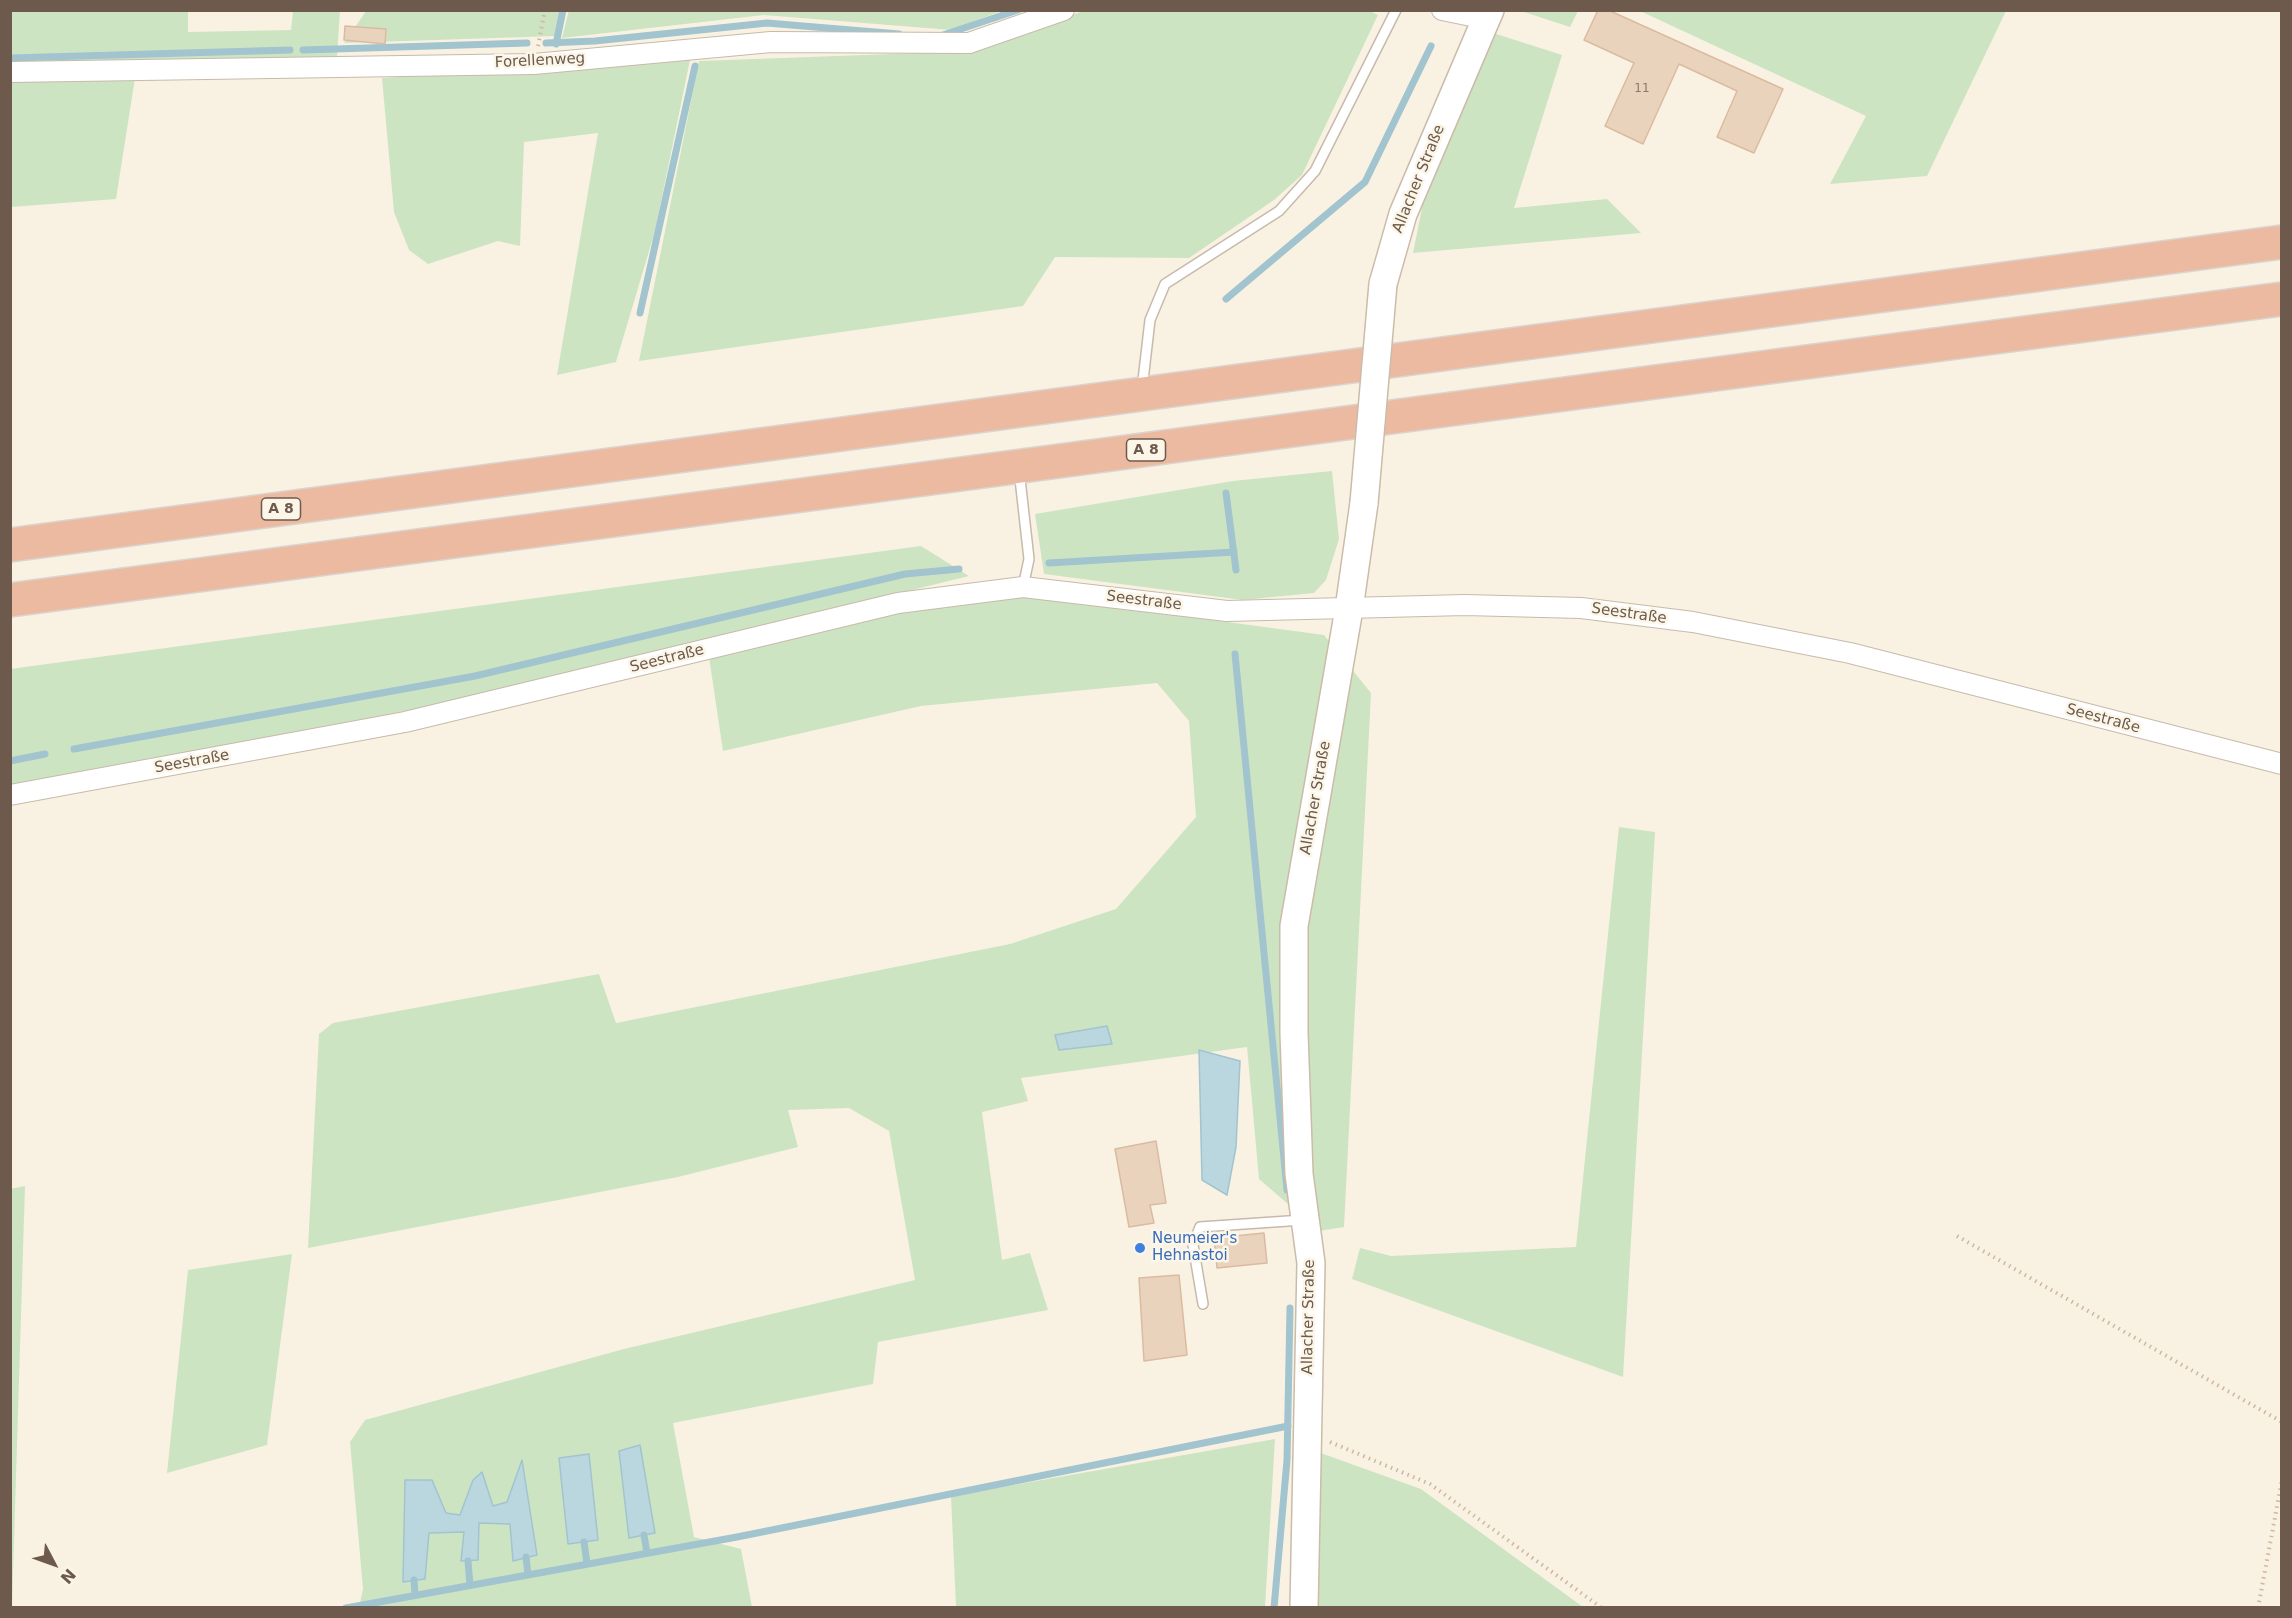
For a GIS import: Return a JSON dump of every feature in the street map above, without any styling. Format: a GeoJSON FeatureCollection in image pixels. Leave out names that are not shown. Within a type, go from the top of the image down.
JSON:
{"type":"FeatureCollection","features":[{"type":"Feature","properties":{"kind":"highway","name":"A 8"},"geometry":{"type":"LineString","coordinates":[[10,545],[2282,242]]}},
{"type":"Feature","properties":{"kind":"highway","name":"A 8"},"geometry":{"type":"LineString","coordinates":[[10,600],[2282,299]]}},
{"type":"Feature","properties":{"kind":"street","name":"Forellenweg"},"geometry":{"type":"LineString","coordinates":[[10,72],[534,64],[771,42],[969,43],[1064,10]]}},
{"type":"Feature","properties":{"kind":"street"},"geometry":{"type":"LineString","coordinates":[[1442,10],[1488,15]]}},
{"type":"Feature","properties":{"kind":"street","name":"Allacher Straße"},"geometry":{"type":"LineString","coordinates":[[1304,1608],[1311,1263],[1299,1174],[1294,1033],[1294,926],[1349,609],[1364,503],[1383,284],[1403,214],[1488,15]]}},
{"type":"Feature","properties":{"kind":"street","name":"Seestraße"},"geometry":{"type":"LineString","coordinates":[[10,795],[405,722],[898,603],[1023,587],[1227,611],[1465,605],[1581,608],[1693,622],[1850,653],[2282,764]]}},
{"type":"Feature","properties":{"kind":"lane"},"geometry":{"type":"LineString","coordinates":[[1141,394],[1150,320],[1165,284],[1279,212],[1315,171],[1396,10]]}},
{"type":"Feature","properties":{"kind":"lane"},"geometry":{"type":"LineString","coordinates":[[1019,467],[1029,559],[1023,587]]}},
{"type":"Feature","properties":{"kind":"lane"},"geometry":{"type":"LineString","coordinates":[[1203,1304],[1193,1245],[1200,1227],[1305,1220]]}},
{"type":"Feature","properties":{"kind":"path"},"geometry":{"type":"LineString","coordinates":[[534,64],[546,10]]}},
{"type":"Feature","properties":{"kind":"path"},"geometry":{"type":"LineString","coordinates":[[1957,1236],[2282,1422]]}},
{"type":"Feature","properties":{"kind":"path"},"geometry":{"type":"LineString","coordinates":[[1307,1433],[1430,1484],[1602,1608]]}},
{"type":"Feature","properties":{"kind":"path"},"geometry":{"type":"LineString","coordinates":[[2258,1608],[2282,1480]]}},
{"type":"Feature","properties":{"kind":"green space"},"geometry":{"type":"Polygon","coordinates":[[[569,10],[1001,11],[951,30],[764,15],[562,38],[569,10]]]}},
{"type":"Feature","properties":{"kind":"green space"},"geometry":{"type":"Polygon","coordinates":[[[1367,10],[1378,15],[1302,175],[1274,200],[1189,258],[1055,257],[1023,306],[639,361],[699,61],[975,51],[1083,11],[1367,10]]]}},
{"type":"Feature","properties":{"kind":"green space"},"geometry":{"type":"Polygon","coordinates":[[[1578,10],[1570,27],[1521,11],[1578,10]]]}},
{"type":"Feature","properties":{"kind":"green space"},"geometry":{"type":"Polygon","coordinates":[[[10,11],[188,11],[188,32],[291,30],[293,11],[340,11],[337,56],[135,78],[116,199],[11,207],[10,11]]]}},
{"type":"Feature","properties":{"kind":"green space"},"geometry":{"type":"Polygon","coordinates":[[[366,11],[561,11],[556,36],[344,43],[366,11]]]}},
{"type":"Feature","properties":{"kind":"green space"},"geometry":{"type":"Polygon","coordinates":[[[1640,11],[2006,11],[1927,176],[1830,184],[1866,116],[1640,11]]]}},
{"type":"Feature","properties":{"kind":"green space"},"geometry":{"type":"Polygon","coordinates":[[[1490,32],[1562,55],[1514,208],[1607,199],[1641,233],[1413,253],[1423,203],[1490,32]]]}},
{"type":"Feature","properties":{"kind":"green space"},"geometry":{"type":"Polygon","coordinates":[[[690,60],[655,231],[616,362],[557,375],[598,133],[524,142],[520,246],[498,241],[428,264],[409,250],[394,212],[382,78],[690,60]]]}},
{"type":"Feature","properties":{"kind":"green space"},"geometry":{"type":"Polygon","coordinates":[[[1332,471],[1339,539],[1326,580],[1314,593],[1243,600],[1044,574],[1035,514],[1233,481],[1332,471]]]}},
{"type":"Feature","properties":{"kind":"green space"},"geometry":{"type":"Polygon","coordinates":[[[921,546],[969,576],[465,700],[11,785],[10,669],[921,546]]]}},
{"type":"Feature","properties":{"kind":"green space"},"geometry":{"type":"Polygon","coordinates":[[[1019,594],[1324,635],[1371,693],[1344,1227],[1319,1231],[1259,1179],[1247,1047],[1021,1078],[1028,1101],[982,1112],[1002,1260],[1030,1253],[1048,1310],[878,1342],[873,1384],[673,1423],[694,1537],[741,1549],[752,1607],[359,1607],[363,1589],[350,1442],[365,1420],[624,1349],[915,1280],[889,1131],[849,1108],[788,1110],[798,1147],[678,1177],[308,1248],[319,1034],[333,1023],[599,974],[616,1023],[1010,944],[1116,909],[1196,817],[1189,721],[1157,683],[921,706],[723,751],[709,657],[898,610],[1019,594]]]}},
{"type":"Feature","properties":{"kind":"green space"},"geometry":{"type":"Polygon","coordinates":[[[1619,827],[1655,832],[1623,1377],[1352,1279],[1360,1248],[1391,1256],[1576,1247],[1619,827]]]}},
{"type":"Feature","properties":{"kind":"green space"},"geometry":{"type":"Polygon","coordinates":[[[25,1186],[12,1607],[11,1608],[10,1189],[25,1186]]]}},
{"type":"Feature","properties":{"kind":"green space"},"geometry":{"type":"Polygon","coordinates":[[[292,1254],[267,1445],[167,1473],[188,1270],[292,1254]]]}},
{"type":"Feature","properties":{"kind":"green space"},"geometry":{"type":"Polygon","coordinates":[[[1275,1439],[1265,1607],[956,1607],[951,1496],[1275,1439]]]}},
{"type":"Feature","properties":{"kind":"green space"},"geometry":{"type":"Polygon","coordinates":[[[1315,1451],[1421,1489],[1583,1607],[1309,1608],[1315,1451]]]}},
{"type":"Feature","properties":{"kind":"water"},"geometry":{"type":"Polygon","coordinates":[[[1107,1026],[1112,1044],[1059,1050],[1055,1035],[1107,1026]]]}},
{"type":"Feature","properties":{"kind":"water"},"geometry":{"type":"Polygon","coordinates":[[[1199,1050],[1240,1061],[1236,1147],[1227,1195],[1202,1180],[1199,1050]]]}},
{"type":"Feature","properties":{"kind":"water"},"geometry":{"type":"Polygon","coordinates":[[[640,1445],[655,1533],[629,1538],[619,1451],[640,1445]]]}},
{"type":"Feature","properties":{"kind":"water"},"geometry":{"type":"Polygon","coordinates":[[[589,1454],[598,1540],[568,1544],[559,1458],[589,1454]]]}},
{"type":"Feature","properties":{"kind":"water"},"geometry":{"type":"Polygon","coordinates":[[[522,1460],[537,1555],[513,1561],[510,1524],[479,1523],[478,1560],[461,1561],[464,1532],[429,1533],[425,1579],[403,1582],[405,1480],[432,1480],[446,1513],[460,1515],[473,1480],[482,1472],[493,1506],[507,1502],[522,1460]]]}},
{"type":"Feature","properties":{"kind":"building"},"geometry":{"type":"Polygon","coordinates":[[[1598,10],[1608,10],[1783,89],[1754,153],[1717,137],[1737,91],[1679,64],[1643,144],[1605,126],[1634,63],[1584,40],[1598,10]]]}},
{"type":"Feature","properties":{"kind":"building"},"geometry":{"type":"Polygon","coordinates":[[[345,26],[386,29],[385,44],[344,40],[345,26]]]}},
{"type":"Feature","properties":{"kind":"building"},"geometry":{"type":"Polygon","coordinates":[[[1156,1141],[1166,1203],[1150,1205],[1154,1223],[1129,1227],[1115,1149],[1156,1141]]]}},
{"type":"Feature","properties":{"kind":"building"},"geometry":{"type":"Polygon","coordinates":[[[1264,1233],[1267,1263],[1217,1268],[1214,1238],[1264,1233]]]}},
{"type":"Feature","properties":{"kind":"building"},"geometry":{"type":"Polygon","coordinates":[[[1179,1275],[1187,1355],[1144,1361],[1139,1278],[1179,1275]]]}},
{"type":"Feature","properties":{"kind":"waterway"},"geometry":{"type":"LineString","coordinates":[[556,44],[563,10]]}},
{"type":"Feature","properties":{"kind":"waterway"},"geometry":{"type":"LineString","coordinates":[[940,36],[1018,10]]}},
{"type":"Feature","properties":{"kind":"waterway"},"geometry":{"type":"LineString","coordinates":[[546,43],[595,41],[767,23],[899,34]]}},
{"type":"Feature","properties":{"kind":"waterway"},"geometry":{"type":"LineString","coordinates":[[303,50],[527,43]]}},
{"type":"Feature","properties":{"kind":"waterway"},"geometry":{"type":"LineString","coordinates":[[1226,299],[1365,182],[1431,46]]}},
{"type":"Feature","properties":{"kind":"waterway"},"geometry":{"type":"LineString","coordinates":[[10,58],[290,50]]}},
{"type":"Feature","properties":{"kind":"waterway"},"geometry":{"type":"LineString","coordinates":[[640,313],[695,66]]}},
{"type":"Feature","properties":{"kind":"waterway"},"geometry":{"type":"LineString","coordinates":[[1226,493],[1236,570]]}},
{"type":"Feature","properties":{"kind":"waterway"},"geometry":{"type":"LineString","coordinates":[[1049,563],[1234,552]]}},
{"type":"Feature","properties":{"kind":"waterway"},"geometry":{"type":"LineString","coordinates":[[74,749],[475,676],[905,574],[959,569]]}},
{"type":"Feature","properties":{"kind":"waterway"},"geometry":{"type":"LineString","coordinates":[[1235,654],[1287,1190]]}},
{"type":"Feature","properties":{"kind":"waterway"},"geometry":{"type":"LineString","coordinates":[[10,761],[45,754]]}},
{"type":"Feature","properties":{"kind":"waterway"},"geometry":{"type":"LineString","coordinates":[[1274,1608],[1287,1460],[1290,1308]]}},
{"type":"Feature","properties":{"kind":"waterway"},"geometry":{"type":"LineString","coordinates":[[346,1608],[737,1537],[1288,1426]]}},
{"type":"Feature","properties":{"kind":"waterway"},"geometry":{"type":"LineString","coordinates":[[644,1535],[647,1553]]}},
{"type":"Feature","properties":{"kind":"waterway"},"geometry":{"type":"LineString","coordinates":[[584,1542],[587,1564]]}},
{"type":"Feature","properties":{"kind":"waterway"},"geometry":{"type":"LineString","coordinates":[[526,1557],[528,1575]]}},
{"type":"Feature","properties":{"kind":"waterway"},"geometry":{"type":"LineString","coordinates":[[468,1561],[470,1585]]}},
{"type":"Feature","properties":{"kind":"waterway"},"geometry":{"type":"LineString","coordinates":[[414,1580],[415,1595]]}},
{"type":"Feature","properties":{"kind":"place","name":"Neumeier's Hehnastoi"},"geometry":{"type":"Point","coordinates":[1140,1248]}}]}
